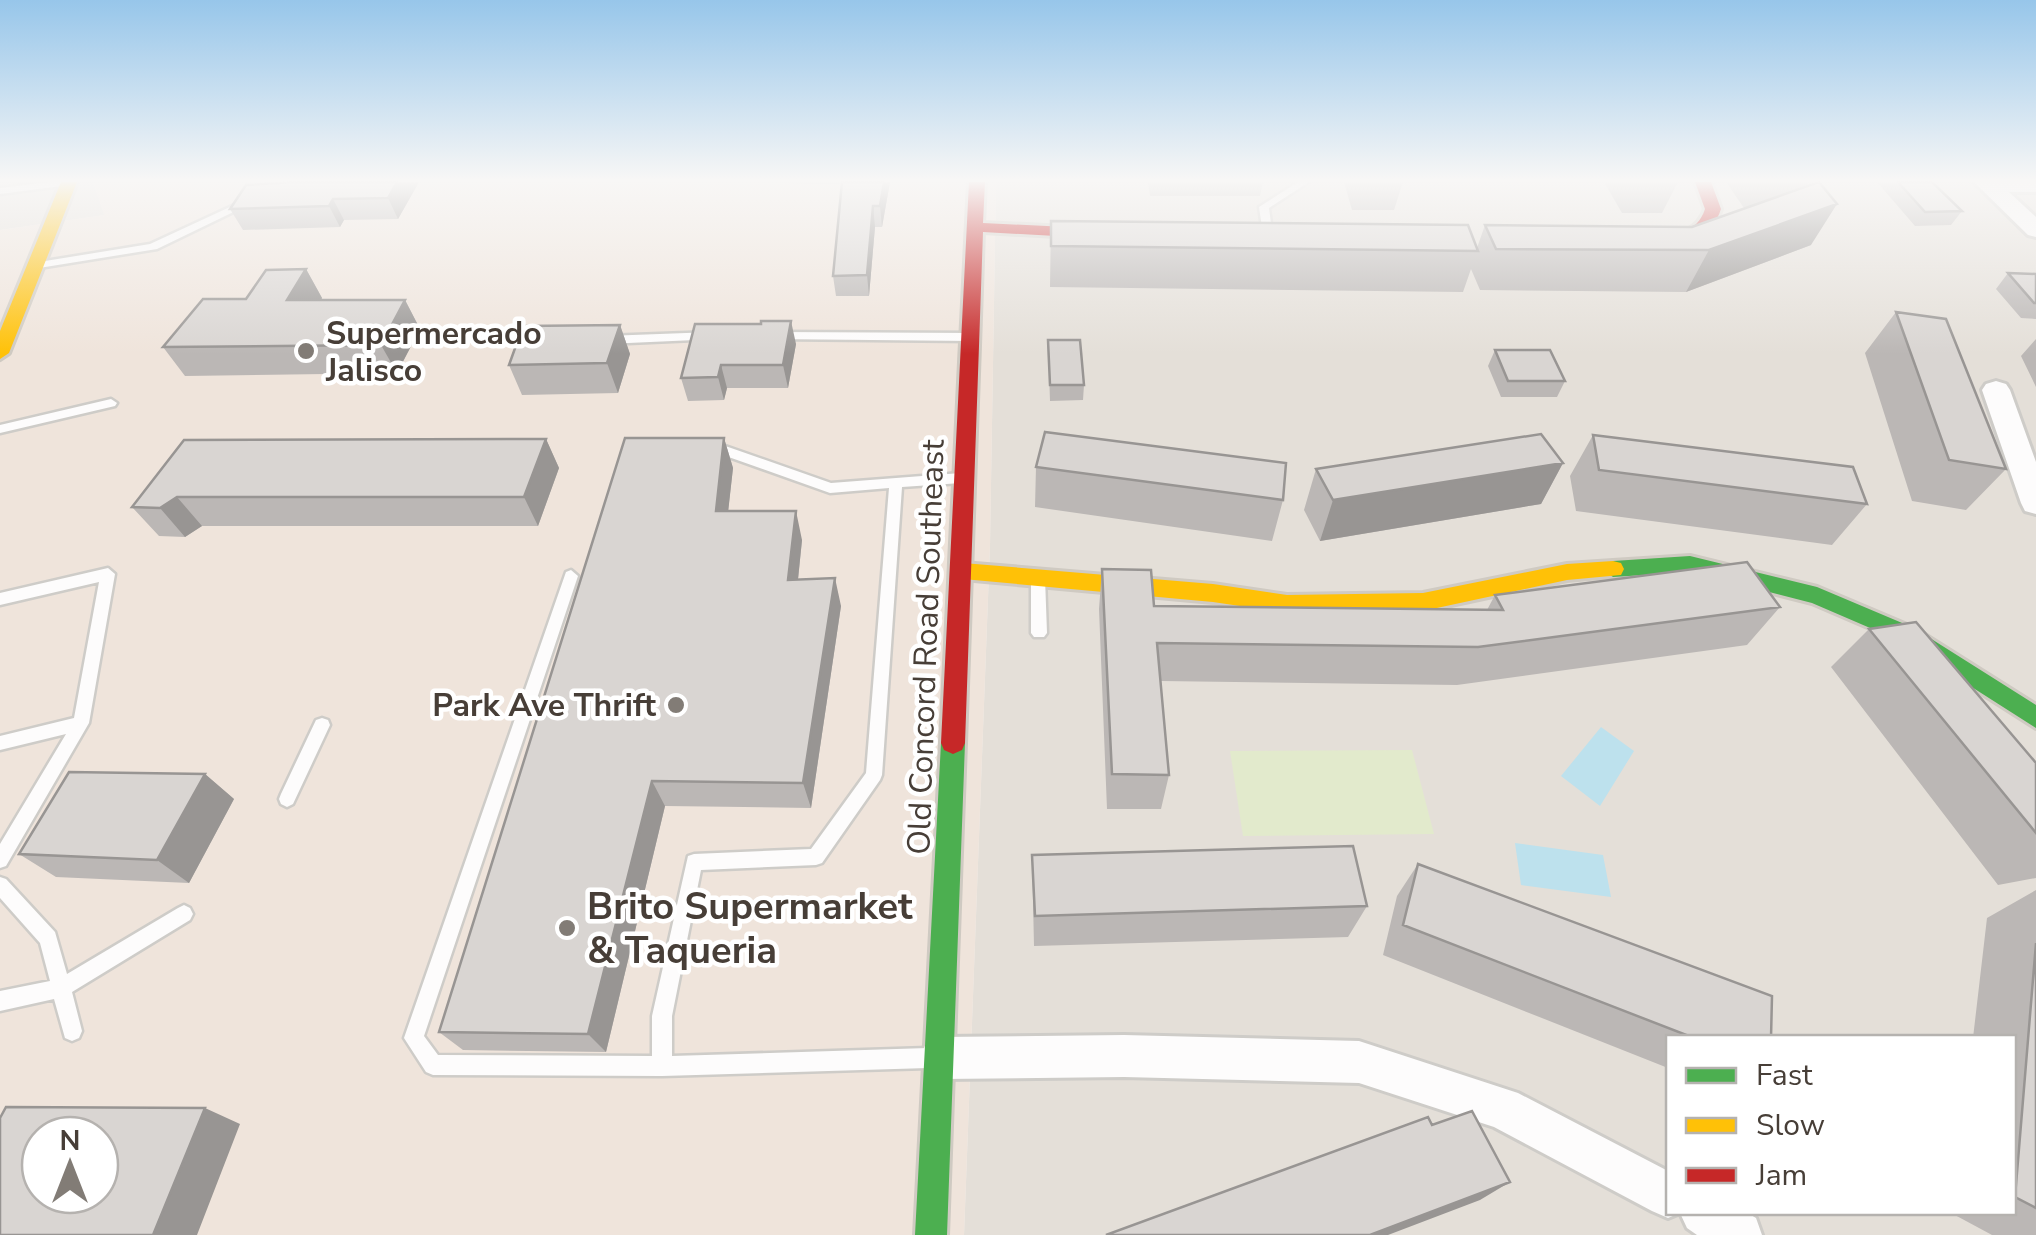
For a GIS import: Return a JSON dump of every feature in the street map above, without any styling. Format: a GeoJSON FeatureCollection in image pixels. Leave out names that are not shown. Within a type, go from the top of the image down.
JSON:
{"type":"FeatureCollection","features":[{"type":"Feature","properties":{"kind":"street"},"geometry":{"type":"LineString","coordinates":[[0,353],[46,240]]}},
{"type":"Feature","properties":{"kind":"street","name":"Old Concord Road Southeast"},"geometry":{"type":"LineString","coordinates":[[931,1235],[976,240]]}},
{"type":"Feature","properties":{"kind":"street"},"geometry":{"type":"LineString","coordinates":[[1635,244],[1682,240]]}},
{"type":"Feature","properties":{"kind":"street"},"geometry":{"type":"LineString","coordinates":[[0,288],[31,276]]}},
{"type":"Feature","properties":{"kind":"street"},"geometry":{"type":"LineString","coordinates":[[1996,390],[2036,504]]}},
{"type":"Feature","properties":{"kind":"street"},"geometry":{"type":"LineString","coordinates":[[963,571],[1213,593],[1287,604],[1422,602],[1567,572],[1690,564],[1817,596],[1906,634],[2036,718]]}},
{"type":"Feature","properties":{"kind":"street"},"geometry":{"type":"LineString","coordinates":[[941,1058],[1124,1056],[1359,1062],[1503,1108],[1666,1193]]}},
{"type":"Feature","properties":{"kind":"street"},"geometry":{"type":"LineString","coordinates":[[1708,1215],[1740,1235]]}},
{"type":"Feature","properties":{"kind":"lane"},"geometry":{"type":"LineString","coordinates":[[31,276],[153,247],[167,240]]}},
{"type":"Feature","properties":{"kind":"lane"},"geometry":{"type":"LineString","coordinates":[[586,341],[719,336]]}},
{"type":"Feature","properties":{"kind":"lane"},"geometry":{"type":"LineString","coordinates":[[757,336],[972,337]]}},
{"type":"Feature","properties":{"kind":"lane"},"geometry":{"type":"LineString","coordinates":[[0,429],[111,403]]}},
{"type":"Feature","properties":{"kind":"lane"},"geometry":{"type":"LineString","coordinates":[[695,441],[830,488],[966,477]]}},
{"type":"Feature","properties":{"kind":"lane"},"geometry":{"type":"LineString","coordinates":[[662,1066],[662,1016],[694,862],[816,857],[874,775],[896,483]]}},
{"type":"Feature","properties":{"kind":"lane"},"geometry":{"type":"LineString","coordinates":[[0,599],[108,574],[82,723],[0,860]]}},
{"type":"Feature","properties":{"kind":"lane"},"geometry":{"type":"LineString","coordinates":[[571,576],[414,1038],[432,1065],[662,1066],[941,1058]]}},
{"type":"Feature","properties":{"kind":"lane"},"geometry":{"type":"LineString","coordinates":[[1038,578],[1039,632]]}},
{"type":"Feature","properties":{"kind":"lane"},"geometry":{"type":"LineString","coordinates":[[0,743],[82,723]]}},
{"type":"Feature","properties":{"kind":"lane"},"geometry":{"type":"LineString","coordinates":[[287,799],[322,725]]}},
{"type":"Feature","properties":{"kind":"lane"},"geometry":{"type":"LineString","coordinates":[[0,885],[48,938],[72,1032]]}},
{"type":"Feature","properties":{"kind":"lane"},"geometry":{"type":"LineString","coordinates":[[0,1001],[61,988],[184,914]]}},
{"type":"Feature","properties":{"kind":"shaded area"},"geometry":{"type":"Polygon","coordinates":[[[0,240],[995,240],[990,545],[964,1235],[0,1235],[0,240]]]}},
{"type":"Feature","properties":{"kind":"shaded area"},"geometry":{"type":"Polygon","coordinates":[[[995,240],[2036,240],[2036,1235],[964,1235],[990,545],[995,240]]]}},
{"type":"Feature","properties":{"kind":"green space"},"geometry":{"type":"Polygon","coordinates":[[[1412,750],[1434,834],[1243,836],[1230,751],[1412,750]]]}},
{"type":"Feature","properties":{"kind":"water"},"geometry":{"type":"Polygon","coordinates":[[[1601,727],[1634,751],[1600,806],[1561,776],[1601,727]]]}},
{"type":"Feature","properties":{"kind":"water"},"geometry":{"type":"Polygon","coordinates":[[[1515,843],[1603,855],[1611,897],[1521,885],[1515,843]]]}},
{"type":"Feature","properties":{"kind":"building"},"geometry":{"type":"Polygon","coordinates":[[[836,240],[870,240],[867,275],[833,276],[836,240]]]}},
{"type":"Feature","properties":{"kind":"building"},"geometry":{"type":"Polygon","coordinates":[[[1051,240],[1474,240],[1478,251],[1051,246],[1051,240]]]}},
{"type":"Feature","properties":{"kind":"building"},"geometry":{"type":"Polygon","coordinates":[[[1492,240],[1738,240],[1709,250],[1496,249],[1492,240]]]}},
{"type":"Feature","properties":{"kind":"building"},"geometry":{"type":"Polygon","coordinates":[[[306,269],[287,300],[405,300],[381,345],[163,347],[203,299],[246,299],[266,270],[306,269]]]}},
{"type":"Feature","properties":{"kind":"building"},"geometry":{"type":"Polygon","coordinates":[[[2008,273],[2036,274],[2036,303],[2034,303],[2008,273]]]}},
{"type":"Feature","properties":{"kind":"building"},"geometry":{"type":"Polygon","coordinates":[[[1896,312],[1946,319],[2006,469],[1949,460],[1896,312]]]}},
{"type":"Feature","properties":{"kind":"building"},"geometry":{"type":"Polygon","coordinates":[[[791,321],[783,365],[721,365],[718,377],[681,378],[695,324],[791,321]]]}},
{"type":"Feature","properties":{"kind":"building"},"geometry":{"type":"Polygon","coordinates":[[[620,325],[607,363],[509,365],[523,326],[620,325]]]}},
{"type":"Feature","properties":{"kind":"building"},"geometry":{"type":"Polygon","coordinates":[[[1048,340],[1080,340],[1084,385],[1050,385],[1048,340]]]}},
{"type":"Feature","properties":{"kind":"building"},"geometry":{"type":"Polygon","coordinates":[[[1495,350],[1550,350],[1565,381],[1508,381],[1495,350]]]}},
{"type":"Feature","properties":{"kind":"building"},"geometry":{"type":"Polygon","coordinates":[[[1045,432],[1286,463],[1283,500],[1036,467],[1045,432]]]}},
{"type":"Feature","properties":{"kind":"building"},"geometry":{"type":"Polygon","coordinates":[[[1541,434],[1563,463],[1333,500],[1316,469],[1541,434]]]}},
{"type":"Feature","properties":{"kind":"building"},"geometry":{"type":"Polygon","coordinates":[[[1593,435],[1853,467],[1867,504],[1599,470],[1593,435]]]}},
{"type":"Feature","properties":{"kind":"building"},"geometry":{"type":"Polygon","coordinates":[[[625,438],[724,438],[716,511],[796,511],[788,580],[835,578],[803,783],[652,781],[588,1034],[439,1032],[625,438]]]}},
{"type":"Feature","properties":{"kind":"building"},"geometry":{"type":"Polygon","coordinates":[[[546,439],[524,497],[177,497],[160,508],[132,507],[184,440],[546,439]]]}},
{"type":"Feature","properties":{"kind":"building"},"geometry":{"type":"Polygon","coordinates":[[[1747,562],[1780,607],[1478,647],[1157,643],[1169,775],[1112,774],[1102,569],[1151,570],[1154,606],[1503,610],[1495,595],[1747,562]]]}},
{"type":"Feature","properties":{"kind":"building"},"geometry":{"type":"Polygon","coordinates":[[[1916,622],[2036,763],[2036,833],[1869,629],[1916,622]]]}},
{"type":"Feature","properties":{"kind":"building"},"geometry":{"type":"Polygon","coordinates":[[[69,772],[205,774],[157,860],[19,854],[69,772]]]}},
{"type":"Feature","properties":{"kind":"building"},"geometry":{"type":"Polygon","coordinates":[[[1353,846],[1367,906],[1035,916],[1032,855],[1353,846]]]}},
{"type":"Feature","properties":{"kind":"building"},"geometry":{"type":"Polygon","coordinates":[[[1418,864],[1772,996],[1771,1035],[1686,1035],[1403,925],[1418,864]]]}},
{"type":"Feature","properties":{"kind":"building"},"geometry":{"type":"Polygon","coordinates":[[[2036,943],[2036,1208],[2016,1198],[2036,943]]]}},
{"type":"Feature","properties":{"kind":"building"},"geometry":{"type":"Polygon","coordinates":[[[6,1107],[205,1108],[153,1235],[0,1235],[0,1118],[6,1107]]]}},
{"type":"Feature","properties":{"kind":"building"},"geometry":{"type":"Polygon","coordinates":[[[1472,1111],[1510,1182],[1370,1235],[1106,1235],[1428,1117],[1432,1125],[1472,1111]]]}},
{"type":"Feature","properties":{"kind":"traffic: fast"},"geometry":{"type":"LineString","coordinates":[[1613,569],[1690,564],[1817,596],[1906,634],[2036,718]]}},
{"type":"Feature","properties":{"kind":"traffic: fast"},"geometry":{"type":"LineString","coordinates":[[931,1235],[953,743]]}},
{"type":"Feature","properties":{"kind":"traffic: slow"},"geometry":{"type":"LineString","coordinates":[[0,353],[46,240]]}},
{"type":"Feature","properties":{"kind":"traffic: slow"},"geometry":{"type":"LineString","coordinates":[[963,571],[1213,593],[1287,604],[1423,602],[1567,572],[1613,569]]}},
{"type":"Feature","properties":{"kind":"traffic: jam"},"geometry":{"type":"LineString","coordinates":[[953,743],[975,240]]}},
{"type":"Feature","properties":{"kind":"traffic: jam"},"geometry":{"type":"LineString","coordinates":[[1657,243],[1675,240]]}},
{"type":"Feature","properties":{"kind":"place","name":"Supermercado Jalisco"},"geometry":{"type":"Point","coordinates":[306,351]}},
{"type":"Feature","properties":{"kind":"place","name":"Park Ave Thrift"},"geometry":{"type":"Point","coordinates":[676,705]}},
{"type":"Feature","properties":{"kind":"place","name":"Brito Supermarket & Taqueria"},"geometry":{"type":"Point","coordinates":[567,928]}}]}
